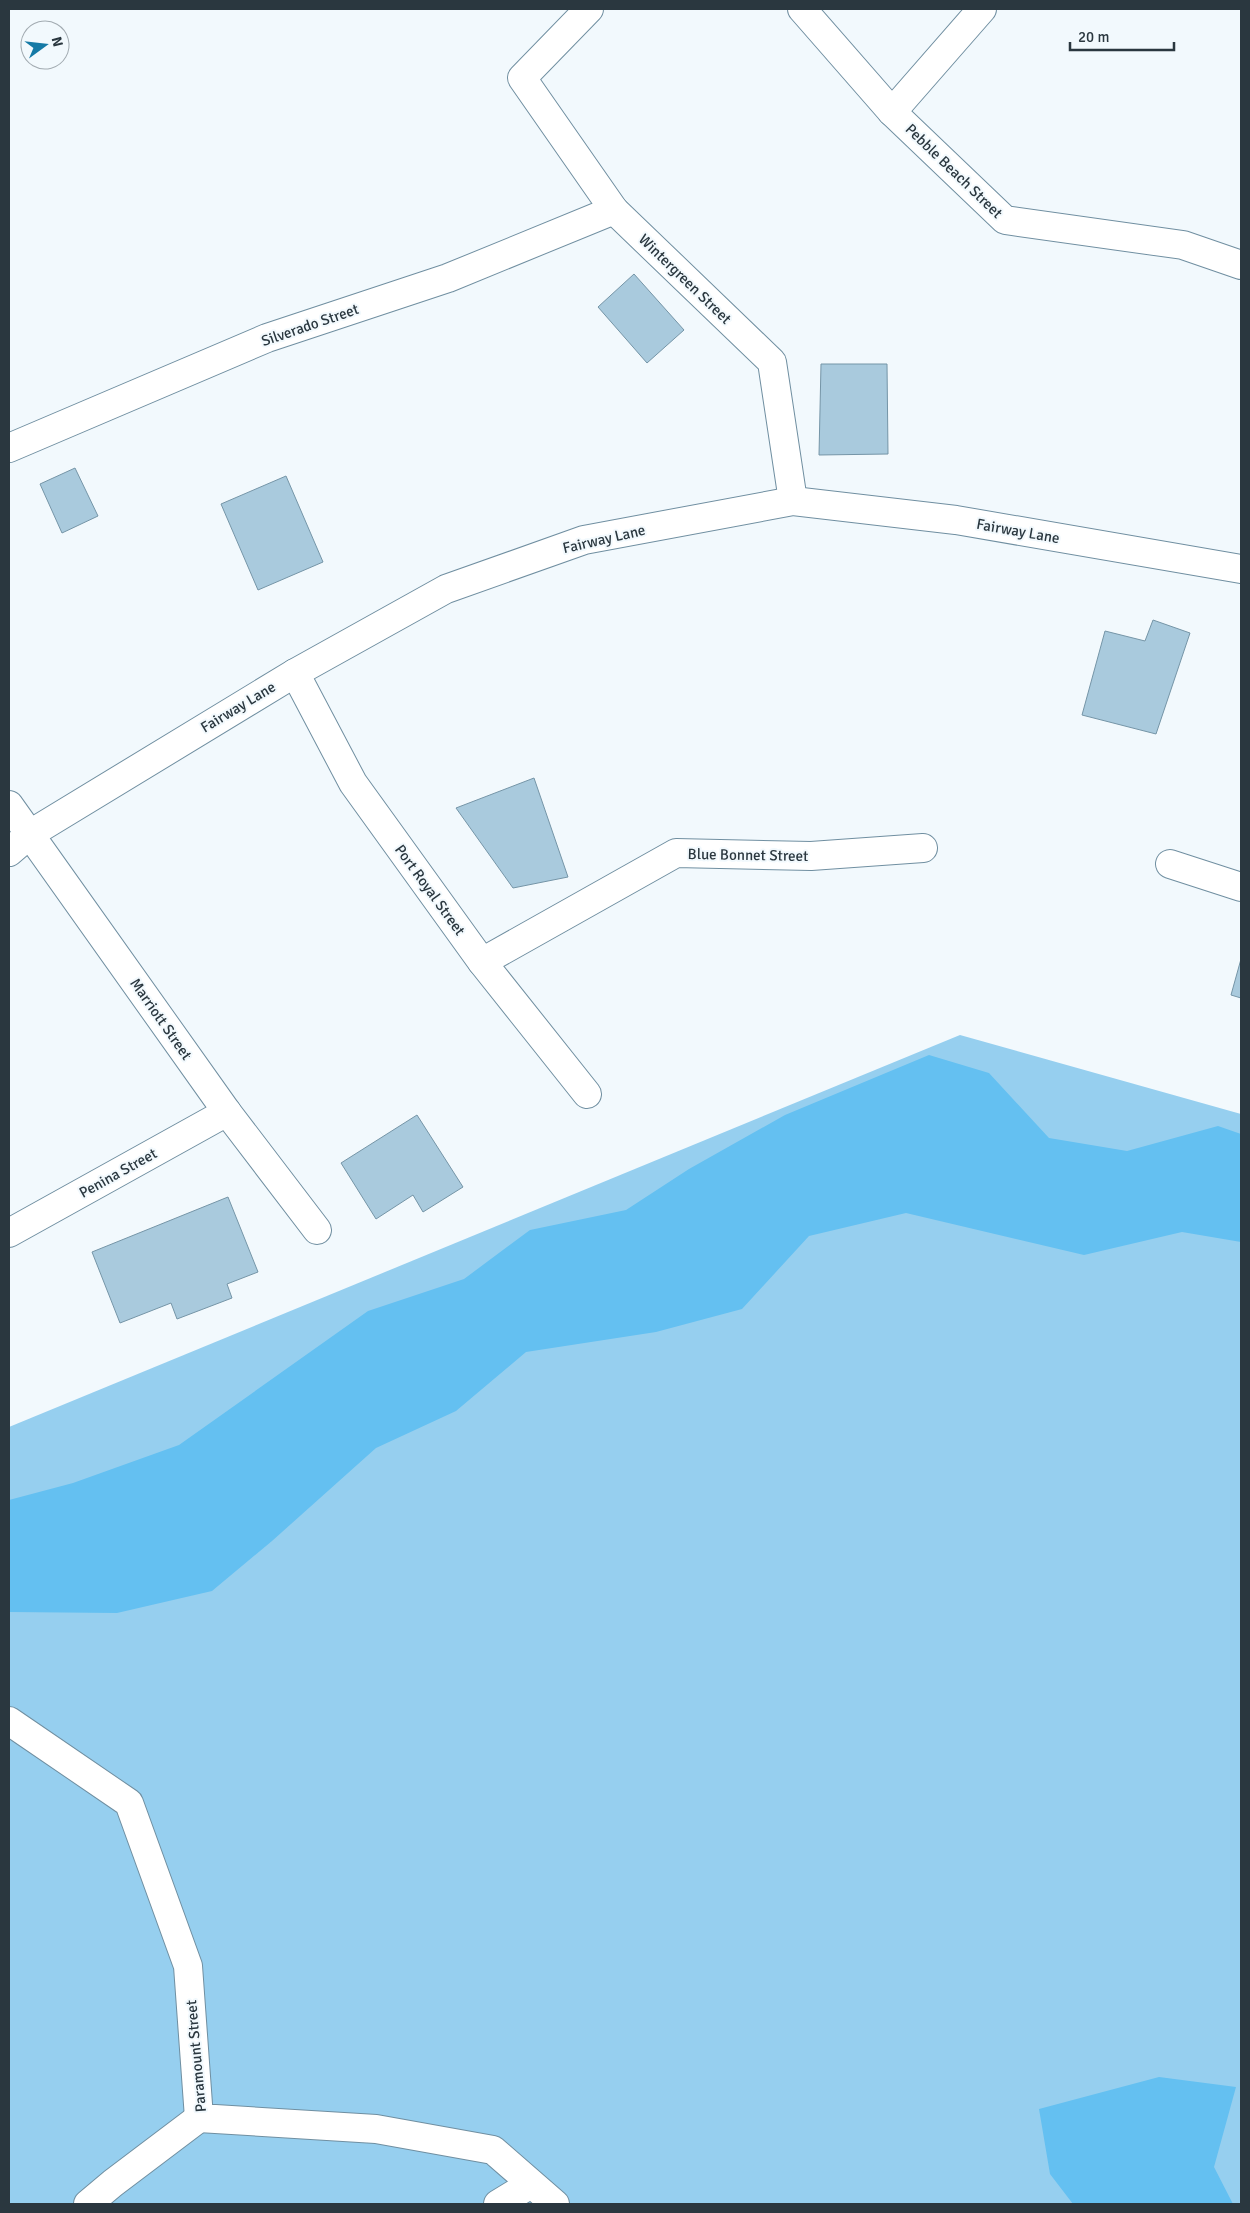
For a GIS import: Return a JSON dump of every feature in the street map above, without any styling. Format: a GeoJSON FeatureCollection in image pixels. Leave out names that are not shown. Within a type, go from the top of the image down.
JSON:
{"type":"FeatureCollection","features":[{"type":"Feature","properties":{"kind":"street","name":"Wintergreen Street"},"geometry":{"type":"LineString","coordinates":[[589,9],[522,78],[614,210],[772,362],[793,501]]}},
{"type":"Feature","properties":{"kind":"street","name":"Pebble Beach Street"},"geometry":{"type":"LineString","coordinates":[[802,9],[892,112],[1005,220],[1183,245],[1241,265]]}},
{"type":"Feature","properties":{"kind":"street"},"geometry":{"type":"LineString","coordinates":[[892,112],[982,9]]}},
{"type":"Feature","properties":{"kind":"street","name":"Silverado Street"},"geometry":{"type":"LineString","coordinates":[[9,448],[267,338],[448,278],[614,210]]}},
{"type":"Feature","properties":{"kind":"street","name":"Fairway Lane"},"geometry":{"type":"LineString","coordinates":[[9,852],[30,834],[295,673],[446,589],[584,540],[793,501],[956,520],[1241,569]]}},
{"type":"Feature","properties":{"kind":"street","name":"Port Royal Street"},"geometry":{"type":"LineString","coordinates":[[295,673],[353,783],[482,962],[587,1094]]}},
{"type":"Feature","properties":{"kind":"street","name":"Marriott Street"},"geometry":{"type":"LineString","coordinates":[[9,805],[227,1112],[317,1230]]}},
{"type":"Feature","properties":{"kind":"street","name":"Blue Bonnet Street"},"geometry":{"type":"LineString","coordinates":[[482,962],[676,853],[811,856],[923,848]]}},
{"type":"Feature","properties":{"kind":"street"},"geometry":{"type":"LineString","coordinates":[[1170,864],[1241,887]]}},
{"type":"Feature","properties":{"kind":"street","name":"Penina Street"},"geometry":{"type":"LineString","coordinates":[[9,1233],[227,1112]]}},
{"type":"Feature","properties":{"kind":"street","name":"Paramount Street"},"geometry":{"type":"LineString","coordinates":[[12,1724],[129,1803],[188,1966],[200,2118],[376,2129],[493,2150],[555,2204]]}},
{"type":"Feature","properties":{"kind":"street"},"geometry":{"type":"LineString","coordinates":[[88,2204],[200,2118]]}},
{"type":"Feature","properties":{"kind":"street"},"geometry":{"type":"LineString","coordinates":[[498,2204],[531,2184]]}},
{"type":"Feature","properties":{"kind":"shaded area"},"geometry":{"type":"Polygon","coordinates":[[[960,1035],[1241,1114],[1241,2204],[9,2204],[9,1427],[960,1035]]]}},
{"type":"Feature","properties":{"kind":"shaded area"},"geometry":{"type":"Polygon","coordinates":[[[929,1055],[989,1073],[1049,1138],[1127,1151],[1218,1126],[1241,1134],[1241,1242],[1182,1232],[1084,1255],[906,1213],[809,1236],[742,1309],[656,1332],[526,1352],[456,1411],[376,1448],[272,1541],[212,1591],[117,1613],[9,1612],[9,1500],[73,1483],[179,1445],[368,1311],[464,1279],[530,1230],[626,1210],[689,1169],[785,1115],[929,1055]]]}},
{"type":"Feature","properties":{"kind":"shaded area"},"geometry":{"type":"Polygon","coordinates":[[[1159,2077],[1236,2087],[1214,2167],[1233,2204],[1073,2204],[1050,2174],[1039,2109],[1159,2077]]]}},
{"type":"Feature","properties":{"kind":"building"},"geometry":{"type":"Polygon","coordinates":[[[634,274],[684,330],[647,363],[598,307],[634,274]]]}},
{"type":"Feature","properties":{"kind":"building"},"geometry":{"type":"Polygon","coordinates":[[[821,364],[887,364],[888,454],[819,455],[821,364]]]}},
{"type":"Feature","properties":{"kind":"building"},"geometry":{"type":"Polygon","coordinates":[[[75,468],[98,516],[62,533],[40,484],[75,468]]]}},
{"type":"Feature","properties":{"kind":"building"},"geometry":{"type":"Polygon","coordinates":[[[286,476],[323,562],[258,590],[221,504],[286,476]]]}},
{"type":"Feature","properties":{"kind":"building"},"geometry":{"type":"Polygon","coordinates":[[[1153,620],[1190,633],[1156,734],[1082,715],[1105,631],[1145,641],[1153,620]]]}},
{"type":"Feature","properties":{"kind":"building"},"geometry":{"type":"Polygon","coordinates":[[[534,778],[568,877],[513,888],[456,808],[534,778]]]}},
{"type":"Feature","properties":{"kind":"building"},"geometry":{"type":"Polygon","coordinates":[[[1241,959],[1241,998],[1231,995],[1241,959]]]}},
{"type":"Feature","properties":{"kind":"building"},"geometry":{"type":"Polygon","coordinates":[[[417,1115],[463,1187],[423,1212],[413,1195],[376,1219],[341,1163],[417,1115]]]}},
{"type":"Feature","properties":{"kind":"building"},"geometry":{"type":"Polygon","coordinates":[[[228,1197],[258,1272],[227,1284],[232,1298],[177,1319],[171,1303],[120,1323],[92,1252],[228,1197]]]}}]}
